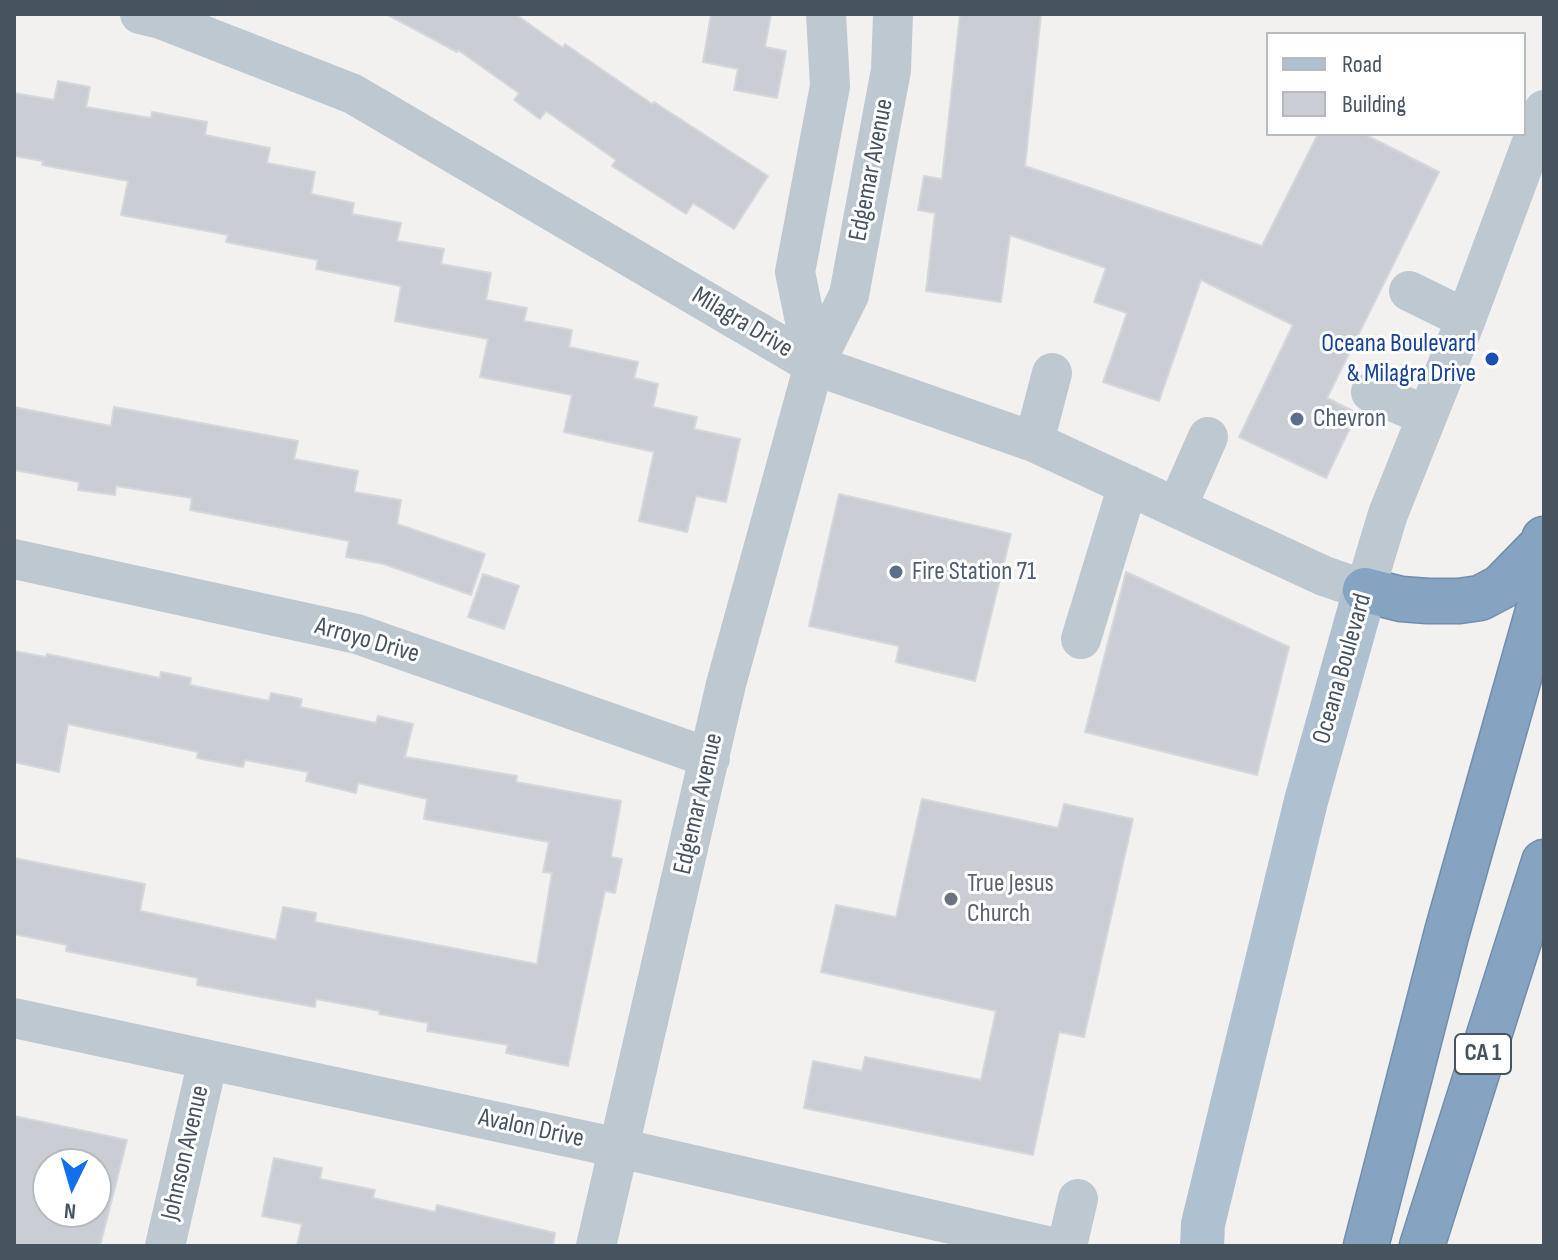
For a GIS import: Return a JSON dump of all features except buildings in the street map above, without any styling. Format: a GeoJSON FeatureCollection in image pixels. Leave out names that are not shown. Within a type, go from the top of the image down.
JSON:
{"type":"FeatureCollection","features":[{"type":"Feature","properties":{"kind":"highway"},"geometry":{"type":"LineString","coordinates":[[1365,590],[1401,599],[1428,601],[1480,598],[1501,587],[1543,542]]}},
{"type":"Feature","properties":{"kind":"highway"},"geometry":{"type":"LineString","coordinates":[[1366,1246],[1447,932],[1541,600],[1543,542]]}},
{"type":"Feature","properties":{"kind":"highway","name":"CA 1"},"geometry":{"type":"LineString","coordinates":[[1422,1246],[1544,862]]}},
{"type":"Feature","properties":{"kind":"main road","name":"Oceana Boulevard"},"geometry":{"type":"LineString","coordinates":[[1202,1246],[1203,1224],[1302,816],[1365,590]]}},
{"type":"Feature","properties":{"kind":"street","name":"Edgemar Avenue"},"geometry":{"type":"LineString","coordinates":[[814,365],[795,272],[830,86],[826,14]]}},
{"type":"Feature","properties":{"kind":"street","name":"Edgemar Avenue"},"geometry":{"type":"LineString","coordinates":[[596,1246],[726,684],[814,365],[849,295],[891,70],[893,14]]}},
{"type":"Feature","properties":{"kind":"street","name":"Milagra Drive"},"geometry":{"type":"LineString","coordinates":[[154,16],[353,94],[814,365],[1034,442],[1324,576],[1365,590]]}},
{"type":"Feature","properties":{"kind":"street","name":"Oceana Boulevard"},"geometry":{"type":"LineString","coordinates":[[1365,590],[1388,514],[1466,319],[1544,110]]}},
{"type":"Feature","properties":{"kind":"street"},"geometry":{"type":"LineString","coordinates":[[1409,291],[1466,319]]}},
{"type":"Feature","properties":{"kind":"street"},"geometry":{"type":"LineString","coordinates":[[1034,442],[1052,373]]}},
{"type":"Feature","properties":{"kind":"street"},"geometry":{"type":"LineString","coordinates":[[1371,392],[1427,416]]}},
{"type":"Feature","properties":{"kind":"street"},"geometry":{"type":"LineString","coordinates":[[1177,507],[1208,437]]}},
{"type":"Feature","properties":{"kind":"street"},"geometry":{"type":"LineString","coordinates":[[1081,639],[1128,485]]}},
{"type":"Feature","properties":{"kind":"street","name":"Arroyo Drive"},"geometry":{"type":"LineString","coordinates":[[14,559],[357,634],[710,758]]}},
{"type":"Feature","properties":{"kind":"street","name":"Avalon Drive"},"geometry":{"type":"LineString","coordinates":[[14,1018],[619,1148],[1047,1246]]}},
{"type":"Feature","properties":{"kind":"street","name":"Johnson Avenue"},"geometry":{"type":"LineString","coordinates":[[165,1246],[208,1060]]}},
{"type":"Feature","properties":{"kind":"street"},"geometry":{"type":"LineString","coordinates":[[1067,1246],[1078,1199]]}},
{"type":"Feature","properties":{"kind":"place","name":"Oceana Boulevard & Milagra Drive"},"geometry":{"type":"Point","coordinates":[1492,359]}},
{"type":"Feature","properties":{"kind":"place","name":"Chevron"},"geometry":{"type":"Point","coordinates":[1297,419]}},
{"type":"Feature","properties":{"kind":"place","name":"Fire Station 71"},"geometry":{"type":"Point","coordinates":[896,572]}},
{"type":"Feature","properties":{"kind":"place","name":"True Jesus Church"},"geometry":{"type":"Point","coordinates":[951,899]}}]}
